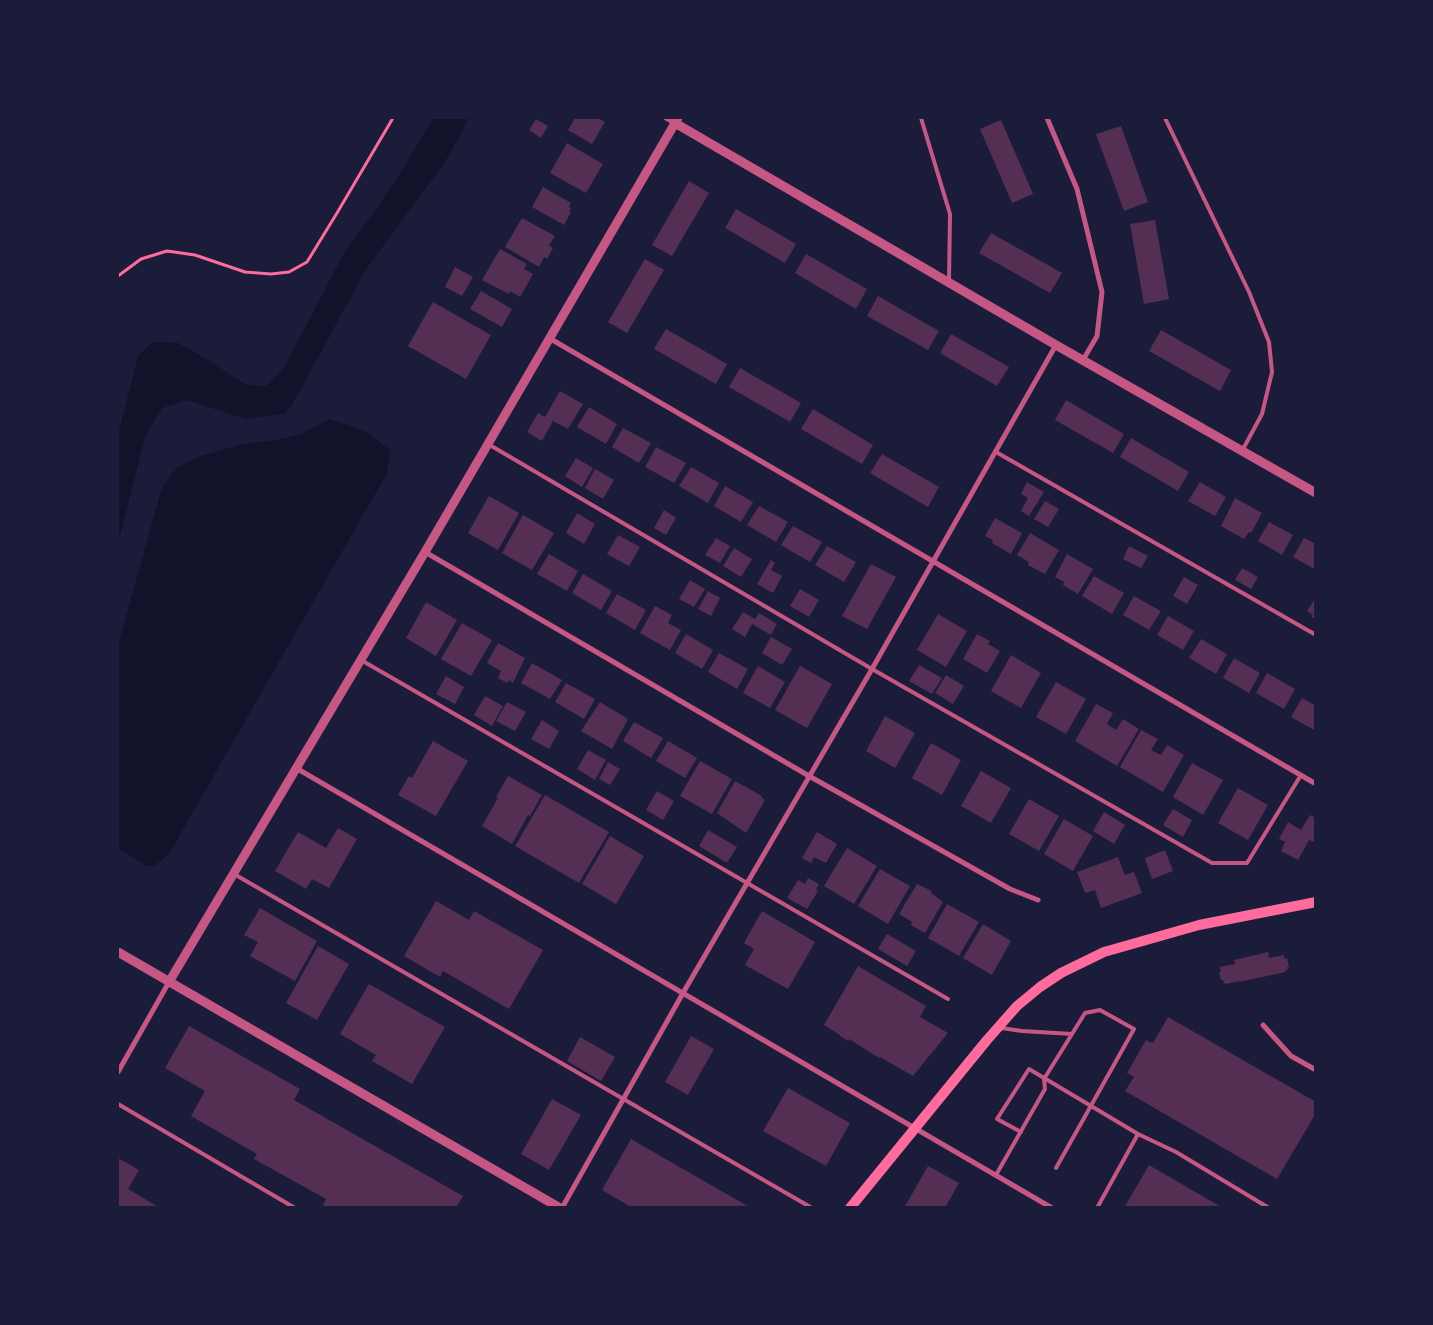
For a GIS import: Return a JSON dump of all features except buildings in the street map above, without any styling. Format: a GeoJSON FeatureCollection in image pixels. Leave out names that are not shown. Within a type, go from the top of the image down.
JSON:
{"type":"FeatureCollection","features":[{"type":"Feature","properties":{"kind":"main road"},"geometry":{"type":"LineString","coordinates":[[850,1208],[998,1027],[1017,1006],[1061,973],[1104,952],[1199,925],[1315,902]]}},
{"type":"Feature","properties":{"kind":"street"},"geometry":{"type":"LineString","coordinates":[[666,118],[677,120],[1056,345],[1316,493]]}},
{"type":"Feature","properties":{"kind":"street"},"geometry":{"type":"LineString","coordinates":[[1047,118],[1077,189],[1102,292],[1097,336],[1083,360]]}},
{"type":"Feature","properties":{"kind":"street"},"geometry":{"type":"LineString","coordinates":[[118,1072],[677,120]]}},
{"type":"Feature","properties":{"kind":"street"},"geometry":{"type":"LineString","coordinates":[[548,338],[1316,784]]}},
{"type":"Feature","properties":{"kind":"street"},"geometry":{"type":"LineString","coordinates":[[118,952],[561,1208],[683,993],[872,669],[1056,345]]}},
{"type":"Feature","properties":{"kind":"street"},"geometry":{"type":"LineString","coordinates":[[424,552],[809,776],[1010,889],[1038,900]]}},
{"type":"Feature","properties":{"kind":"street"},"geometry":{"type":"LineString","coordinates":[[296,768],[1052,1208]]}},
{"type":"Feature","properties":{"kind":"street"},"geometry":{"type":"LineString","coordinates":[[1263,1025],[1291,1056],[1316,1070]]}},
{"type":"Feature","properties":{"kind":"lane"},"geometry":{"type":"LineString","coordinates":[[921,118],[950,214],[949,282]]}},
{"type":"Feature","properties":{"kind":"lane"},"geometry":{"type":"LineString","coordinates":[[1165,118],[1249,292],[1269,342],[1272,372],[1262,414],[1242,451]]}},
{"type":"Feature","properties":{"kind":"lane"},"geometry":{"type":"LineString","coordinates":[[488,444],[872,669],[1212,863],[1247,863],[1301,775]]}},
{"type":"Feature","properties":{"kind":"lane"},"geometry":{"type":"LineString","coordinates":[[996,452],[1316,635]]}},
{"type":"Feature","properties":{"kind":"lane"},"geometry":{"type":"LineString","coordinates":[[360,660],[948,999]]}},
{"type":"Feature","properties":{"kind":"lane"},"geometry":{"type":"LineString","coordinates":[[234,874],[812,1208]]}},
{"type":"Feature","properties":{"kind":"lane"},"geometry":{"type":"LineString","coordinates":[[996,1176],[1045,1089],[1044,1079],[1085,1013],[1100,1010],[1134,1029],[1056,1168]]}},
{"type":"Feature","properties":{"kind":"lane"},"geometry":{"type":"LineString","coordinates":[[998,1027],[1022,1031],[1072,1034]]}},
{"type":"Feature","properties":{"kind":"lane"},"geometry":{"type":"LineString","coordinates":[[1020,1132],[997,1119],[1029,1069],[1138,1134],[1176,1152],[1269,1208]]}},
{"type":"Feature","properties":{"kind":"lane"},"geometry":{"type":"LineString","coordinates":[[118,1104],[295,1208]]}},
{"type":"Feature","properties":{"kind":"lane"},"geometry":{"type":"LineString","coordinates":[[1096,1208],[1138,1134]]}},
{"type":"Feature","properties":{"kind":"path"},"geometry":{"type":"LineString","coordinates":[[118,276],[141,259],[167,252],[195,255],[245,272],[271,274],[289,272],[307,262],[393,118]]}},
{"type":"Feature","properties":{"kind":"shaded area"},"geometry":{"type":"Polygon","coordinates":[[[433,118],[468,118],[442,167],[366,269],[291,407],[284,414],[246,419],[187,400],[162,408],[145,437],[118,544],[118,435],[138,356],[153,342],[178,343],[246,385],[266,386],[284,368],[343,255],[396,181],[433,118]]]}},
{"type":"Feature","properties":{"kind":"shaded area"},"geometry":{"type":"Polygon","coordinates":[[[329,419],[365,431],[391,451],[386,475],[170,852],[156,865],[147,866],[118,848],[118,645],[162,488],[176,469],[198,457],[243,444],[283,439],[302,434],[329,419]]]}}]}
